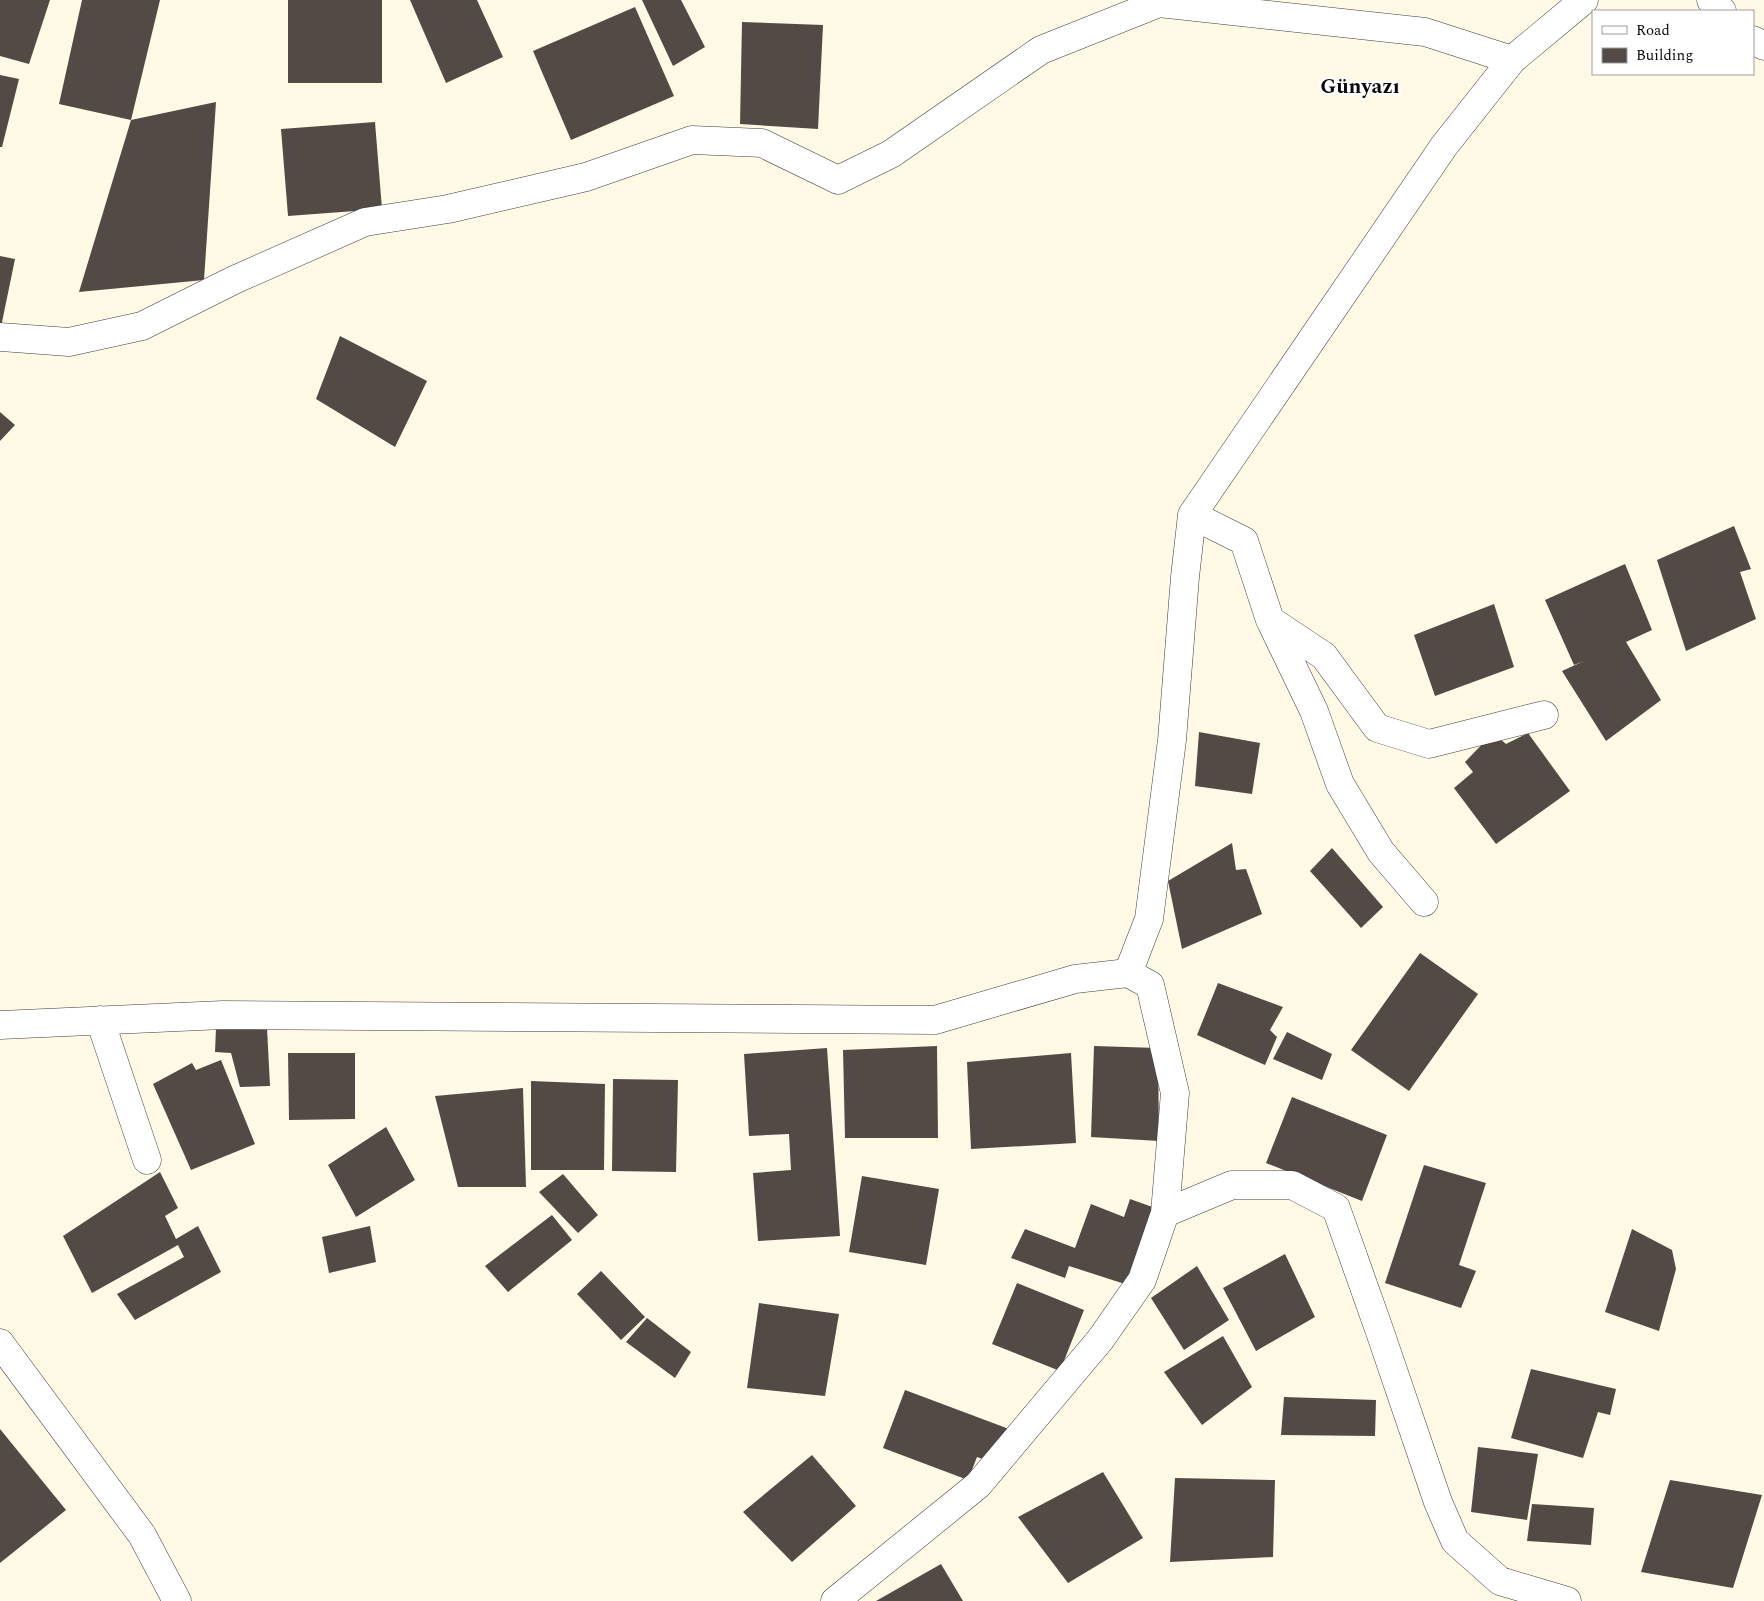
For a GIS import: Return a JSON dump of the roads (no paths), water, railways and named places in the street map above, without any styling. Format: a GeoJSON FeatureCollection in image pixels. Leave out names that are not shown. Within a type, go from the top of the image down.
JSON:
{"type":"FeatureCollection","features":[{"type":"Feature","properties":{"kind":"street"},"geometry":{"type":"LineString","coordinates":[[1128,973],[1149,919],[1172,740],[1192,515],[1444,146],[1512,60],[1584,0]]}},
{"type":"Feature","properties":{"kind":"street"},"geometry":{"type":"LineString","coordinates":[[1711,0],[1721,10]]}},
{"type":"Feature","properties":{"kind":"street"},"geometry":{"type":"LineString","coordinates":[[0,337],[69,342],[142,326],[234,280],[365,222],[448,209],[586,177],[692,140],[762,143],[838,180],[891,154],[1041,50],[1159,1],[1425,32],[1512,60]]}},
{"type":"Feature","properties":{"kind":"street"},"geometry":{"type":"LineString","coordinates":[[1192,515],[1244,541],[1270,620],[1314,711],[1340,784],[1381,852],[1424,902]]}},
{"type":"Feature","properties":{"kind":"street"},"geometry":{"type":"LineString","coordinates":[[1270,620],[1324,656],[1377,728],[1429,744],[1544,715]]}},
{"type":"Feature","properties":{"kind":"street"},"geometry":{"type":"LineString","coordinates":[[0,1025],[223,1015],[935,1020],[1075,980],[1128,973],[1150,985],[1175,1093],[1165,1213],[1142,1280],[1100,1340],[978,1485],[835,1601]]}},
{"type":"Feature","properties":{"kind":"street"},"geometry":{"type":"LineString","coordinates":[[100,1020],[147,1160]]}},
{"type":"Feature","properties":{"kind":"street"},"geometry":{"type":"LineString","coordinates":[[1165,1213],[1232,1185],[1292,1185],[1336,1208],[1438,1502],[1455,1541],[1500,1581],[1567,1601]]}},
{"type":"Feature","properties":{"kind":"street"},"geometry":{"type":"LineString","coordinates":[[0,1343],[142,1536],[177,1601]]}},
{"type":"Feature","properties":{"kind":"district","name":"Günyazı"},"geometry":{"type":"Point","coordinates":[1360,87]}}]}
